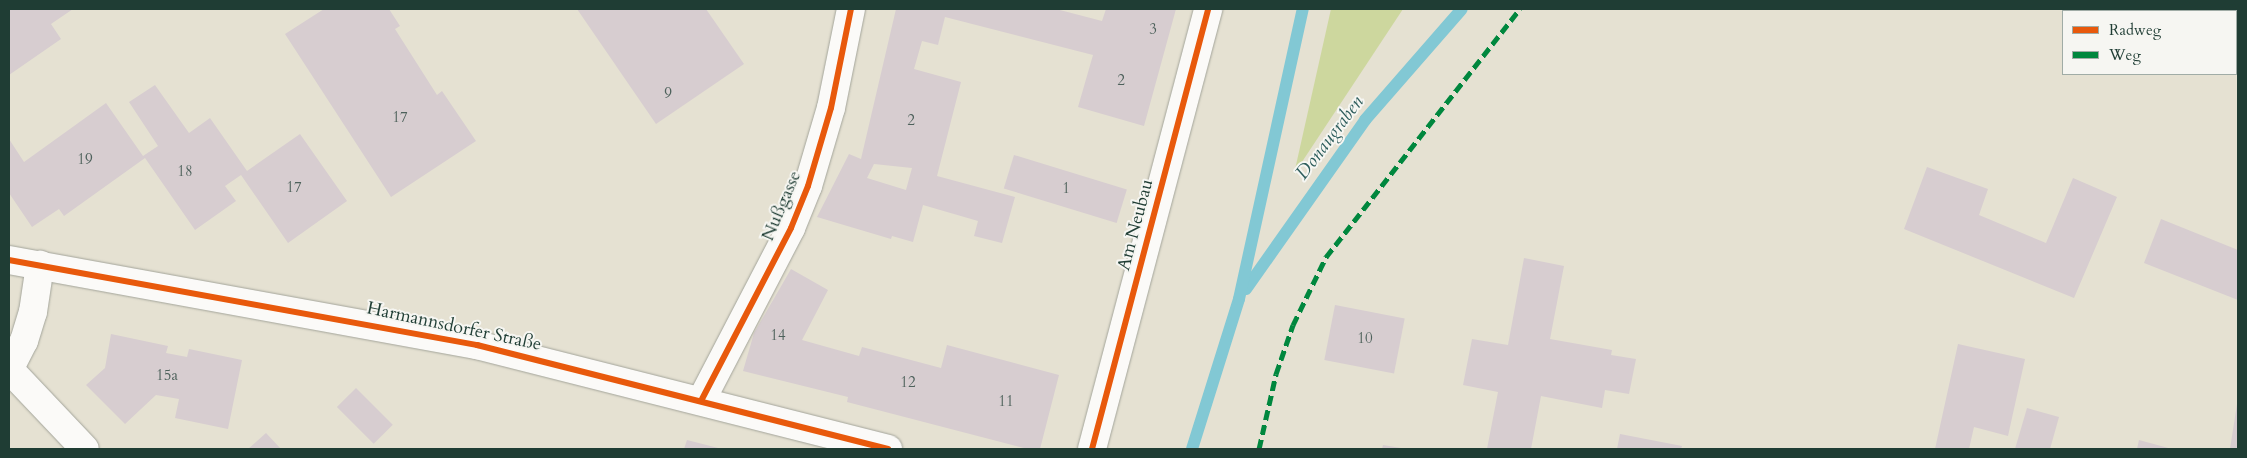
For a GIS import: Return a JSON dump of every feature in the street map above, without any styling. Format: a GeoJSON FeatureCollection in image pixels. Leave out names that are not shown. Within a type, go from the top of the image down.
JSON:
{"type":"FeatureCollection","features":[{"type":"Feature","properties":{"kind":"street","name":"Nußgasse"},"geometry":{"type":"LineString","coordinates":[[701,401],[791,228],[808,186],[830,108],[851,9]]}},
{"type":"Feature","properties":{"kind":"street","name":"Am Neubau"},"geometry":{"type":"LineString","coordinates":[[1092,449],[1208,9]]}},
{"type":"Feature","properties":{"kind":"street","name":"Harmannsdorfer Straße"},"geometry":{"type":"LineString","coordinates":[[9,260],[477,345],[888,449]]}},
{"type":"Feature","properties":{"kind":"street"},"geometry":{"type":"LineString","coordinates":[[40,265],[34,312],[24,341],[9,370],[85,449]]}},
{"type":"Feature","properties":{"kind":"green space"},"geometry":{"type":"Polygon","coordinates":[[[1331,9],[1403,9],[1294,174],[1331,9]]]}},
{"type":"Feature","properties":{"kind":"building"},"geometry":{"type":"Polygon","coordinates":[[[9,9],[73,9],[51,24],[61,39],[9,75],[9,9]]]}},
{"type":"Feature","properties":{"kind":"building"},"geometry":{"type":"Polygon","coordinates":[[[324,9],[389,9],[400,26],[395,29],[437,95],[442,91],[476,141],[391,197],[285,34],[324,9]]]}},
{"type":"Feature","properties":{"kind":"building"},"geometry":{"type":"Polygon","coordinates":[[[577,9],[706,9],[744,64],[656,124],[577,9]]]}},
{"type":"Feature","properties":{"kind":"building"},"geometry":{"type":"Polygon","coordinates":[[[896,9],[1056,9],[1102,21],[1106,9],[1176,9],[1144,126],[1078,107],[1093,55],[945,17],[938,45],[922,41],[914,69],[961,82],[937,176],[1015,197],[1002,243],[974,236],[978,221],[923,205],[913,242],[892,236],[891,239],[817,217],[849,154],[861,159],[896,9]],[[874,164],[867,178],[906,190],[912,168],[874,164]]]}},
{"type":"Feature","properties":{"kind":"building"},"geometry":{"type":"Polygon","coordinates":[[[155,85],[189,133],[210,118],[247,171],[300,134],[347,201],[288,243],[241,175],[225,186],[236,201],[195,230],[145,158],[64,216],[59,209],[32,227],[9,193],[9,139],[24,162],[106,103],[143,156],[158,146],[129,102],[155,85]]]}},
{"type":"Feature","properties":{"kind":"building"},"geometry":{"type":"Polygon","coordinates":[[[1014,155],[1127,189],[1117,223],[1004,188],[1014,155]]]}},
{"type":"Feature","properties":{"kind":"building"},"geometry":{"type":"Polygon","coordinates":[[[1927,167],[1988,189],[1979,215],[2046,243],[2073,178],[2117,197],[2074,298],[1904,229],[1927,167]]]}},
{"type":"Feature","properties":{"kind":"building"},"geometry":{"type":"Polygon","coordinates":[[[2161,219],[2238,250],[2238,300],[2144,263],[2161,219]]]}},
{"type":"Feature","properties":{"kind":"building"},"geometry":{"type":"Polygon","coordinates":[[[1524,258],[1564,266],[1550,339],[1612,350],[1611,355],[1636,359],[1629,394],[1605,390],[1602,408],[1541,396],[1531,449],[1487,449],[1498,392],[1463,385],[1472,339],[1508,345],[1524,258]]]}},
{"type":"Feature","properties":{"kind":"building"},"geometry":{"type":"Polygon","coordinates":[[[791,269],[828,290],[802,340],[859,356],[862,347],[941,368],[947,345],[1059,375],[1040,449],[1028,449],[847,402],[848,397],[743,371],[754,333],[791,269]]]}},
{"type":"Feature","properties":{"kind":"building"},"geometry":{"type":"Polygon","coordinates":[[[1335,305],[1405,319],[1394,374],[1324,360],[1335,305]]]}},
{"type":"Feature","properties":{"kind":"building"},"geometry":{"type":"Polygon","coordinates":[[[111,334],[168,346],[166,353],[187,357],[189,349],[242,360],[228,429],[175,418],[179,399],[156,395],[125,424],[86,385],[105,368],[111,334]]]}},
{"type":"Feature","properties":{"kind":"building"},"geometry":{"type":"Polygon","coordinates":[[[1958,344],[2025,359],[2008,436],[1974,427],[1969,449],[1935,449],[1958,344]]]}},
{"type":"Feature","properties":{"kind":"building"},"geometry":{"type":"Polygon","coordinates":[[[356,388],[393,425],[374,444],[337,407],[356,388]]]}},
{"type":"Feature","properties":{"kind":"building"},"geometry":{"type":"Polygon","coordinates":[[[2237,404],[2238,449],[2230,449],[2237,404]]]}},
{"type":"Feature","properties":{"kind":"building"},"geometry":{"type":"Polygon","coordinates":[[[2027,408],[2059,417],[2050,449],[2015,449],[2027,408]]]}},
{"type":"Feature","properties":{"kind":"building"},"geometry":{"type":"Polygon","coordinates":[[[266,433],[281,449],[248,449],[266,433]]]}},
{"type":"Feature","properties":{"kind":"building"},"geometry":{"type":"Polygon","coordinates":[[[1620,434],[1682,446],[1681,449],[1617,449],[1620,434]]]}},
{"type":"Feature","properties":{"kind":"building"},"geometry":{"type":"Polygon","coordinates":[[[687,440],[722,449],[684,449],[687,440]]]}},
{"type":"Feature","properties":{"kind":"building"},"geometry":{"type":"Polygon","coordinates":[[[2139,440],[2172,449],[2137,449],[2139,440]]]}},
{"type":"Feature","properties":{"kind":"building"},"geometry":{"type":"Polygon","coordinates":[[[1383,445],[1401,448],[1401,449],[1382,449],[1383,445]]]}},
{"type":"Feature","properties":{"kind":"waterway","name":"Donaugraben"},"geometry":{"type":"LineString","coordinates":[[1192,449],[1239,299],[1303,9]]}},
{"type":"Feature","properties":{"kind":"waterway","name":"Donaugraben"},"geometry":{"type":"LineString","coordinates":[[1246,289],[1365,120],[1462,9]]}},
{"type":"Feature","properties":{"kind":"marked path"},"geometry":{"type":"LineString","coordinates":[[1259,449],[1276,374],[1293,325],[1326,257],[1520,9]]}},
{"type":"Feature","properties":{"kind":"cycle path"},"geometry":{"type":"LineString","coordinates":[[701,401],[791,228],[808,186],[831,108],[851,9]]}},
{"type":"Feature","properties":{"kind":"cycle path"},"geometry":{"type":"LineString","coordinates":[[1092,449],[1208,9]]}},
{"type":"Feature","properties":{"kind":"cycle path"},"geometry":{"type":"LineString","coordinates":[[9,260],[477,345],[888,449]]}}]}
